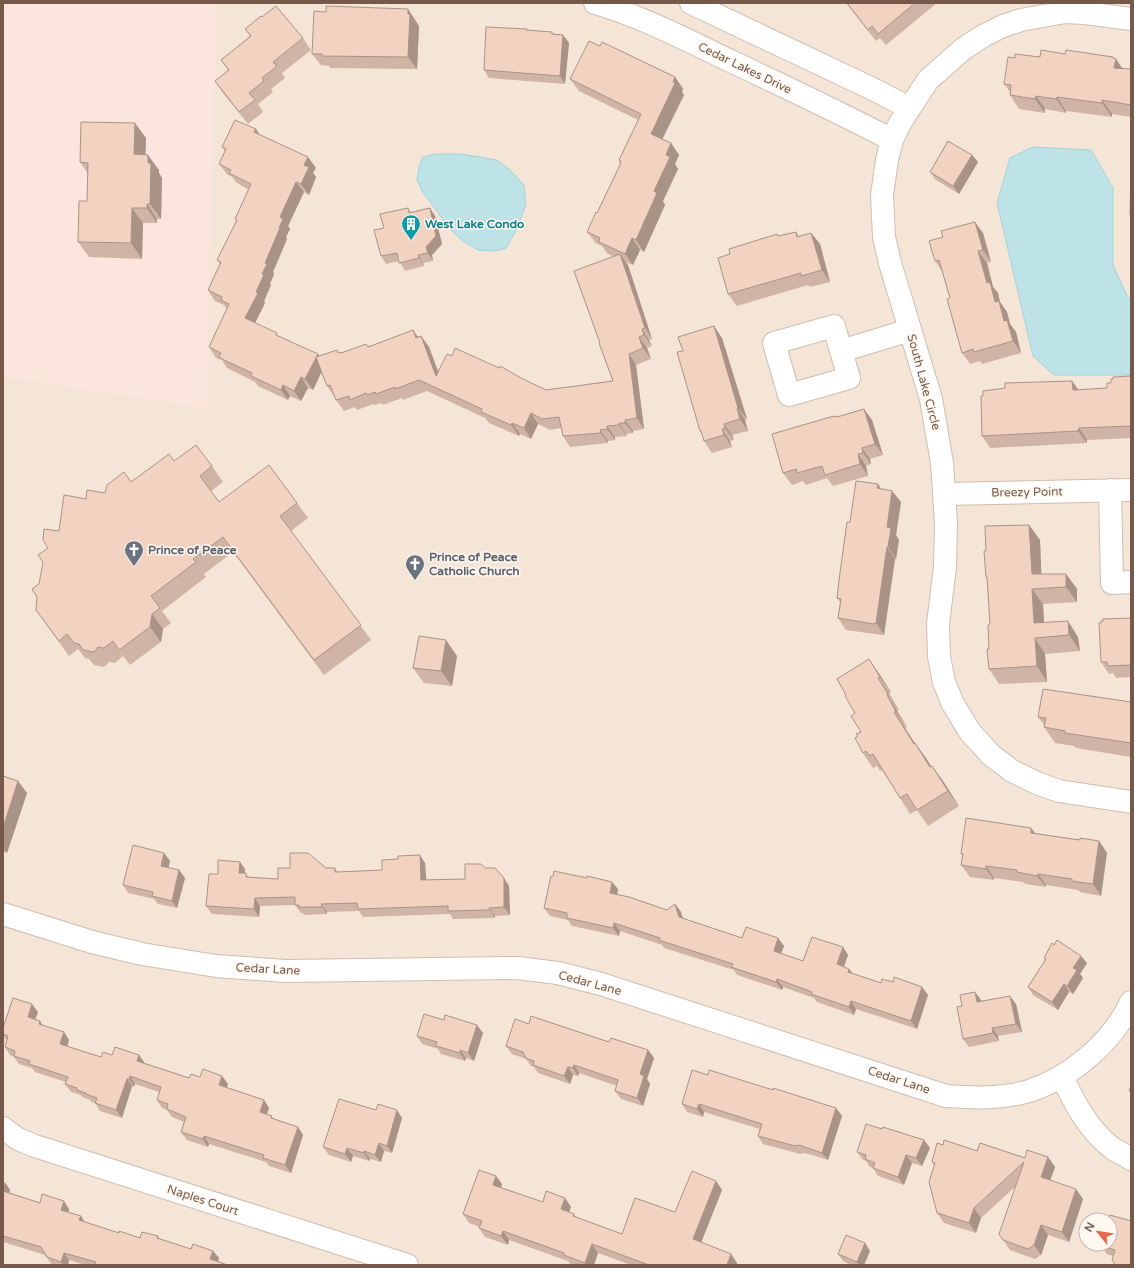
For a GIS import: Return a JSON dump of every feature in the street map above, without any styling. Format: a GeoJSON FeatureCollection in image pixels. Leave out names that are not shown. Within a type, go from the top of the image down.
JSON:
{"type":"FeatureCollection","features":[{"type":"Feature","properties":{"kind":"street","name":"Cedar Lakes Drive"},"geometry":{"type":"LineString","coordinates":[[595,3],[621,10],[892,140]]}},
{"type":"Feature","properties":{"kind":"street"},"geometry":{"type":"LineString","coordinates":[[691,3],[877,91],[909,108]]}},
{"type":"Feature","properties":{"kind":"street","name":"South Lake Circle"},"geometry":{"type":"LineString","coordinates":[[1131,19],[1085,8],[1022,20],[1003,26],[983,36],[963,49],[928,80],[900,122],[892,140],[887,160],[882,195],[884,237],[890,263],[931,399],[942,463],[946,523],[945,568],[938,631],[939,657],[944,682],[953,704],[970,732],[991,755],[1012,771],[1039,784],[1059,791],[1131,802]]}},
{"type":"Feature","properties":{"kind":"street"},"geometry":{"type":"LineString","coordinates":[[841,351],[910,330]]}},
{"type":"Feature","properties":{"kind":"street"},"geometry":{"type":"LineString","coordinates":[[1110,490],[1112,583],[1131,582]]}},
{"type":"Feature","properties":{"kind":"street","name":"Breezy Point"},"geometry":{"type":"LineString","coordinates":[[945,494],[1131,490]]}},
{"type":"Feature","properties":{"kind":"street","name":"Cedar Lane"},"geometry":{"type":"LineString","coordinates":[[3,914],[92,942],[142,954],[216,966],[285,971],[518,968],[558,973],[601,984],[946,1096],[978,1098],[1004,1096],[1029,1091],[1062,1076],[1086,1059],[1104,1042],[1120,1022],[1131,1002]]}},
{"type":"Feature","properties":{"kind":"street"},"geometry":{"type":"LineString","coordinates":[[1062,1076],[1071,1097],[1094,1132],[1113,1148],[1131,1159]]}},
{"type":"Feature","properties":{"kind":"street","name":"Naples Court"},"geometry":{"type":"LineString","coordinates":[[3,1128],[18,1139],[35,1146],[407,1265]]}},
{"type":"Feature","properties":{"kind":"shaded area"},"geometry":{"type":"Polygon","coordinates":[[[3,3],[1131,3],[1131,1265],[3,1265],[3,3]]]}},
{"type":"Feature","properties":{"kind":"shaded area"},"geometry":{"type":"Polygon","coordinates":[[[3,3],[216,3],[206,408],[3,377],[3,3]]]}},
{"type":"Feature","properties":{"kind":"water"},"geometry":{"type":"Polygon","coordinates":[[[1033,147],[1091,150],[1113,188],[1113,265],[1128,298],[1131,298],[1131,375],[1054,375],[1033,356],[997,203],[1010,158],[1033,147]]]}},
{"type":"Feature","properties":{"kind":"water"},"geometry":{"type":"Polygon","coordinates":[[[436,154],[461,154],[497,160],[509,169],[524,185],[526,204],[517,229],[506,248],[496,251],[478,250],[463,241],[450,229],[422,191],[417,180],[419,167],[423,157],[436,154]]]}},
{"type":"Feature","properties":{"kind":"building"},"geometry":{"type":"Polygon","coordinates":[[[847,3],[915,3],[878,34],[872,26],[868,30],[847,3]]]}},
{"type":"Feature","properties":{"kind":"building"},"geometry":{"type":"Polygon","coordinates":[[[276,6],[303,38],[273,62],[277,66],[262,78],[264,81],[249,93],[255,100],[239,112],[215,81],[229,70],[221,60],[251,36],[245,29],[276,6]]]}},
{"type":"Feature","properties":{"kind":"building"},"geometry":{"type":"Polygon","coordinates":[[[326,6],[408,9],[408,14],[410,14],[408,57],[322,56],[322,54],[312,54],[314,11],[326,12],[326,6]]]}},
{"type":"Feature","properties":{"kind":"building"},"geometry":{"type":"Polygon","coordinates":[[[486,27],[527,29],[526,30],[552,32],[552,34],[563,35],[560,76],[484,70],[486,27]]]}},
{"type":"Feature","properties":{"kind":"building"},"geometry":{"type":"Polygon","coordinates":[[[589,41],[600,46],[602,42],[675,77],[673,82],[675,83],[651,134],[671,143],[666,155],[670,157],[654,191],[657,193],[636,240],[632,238],[625,254],[599,242],[600,238],[587,232],[621,163],[619,160],[641,114],[570,79],[589,41]]]}},
{"type":"Feature","properties":{"kind":"building"},"geometry":{"type":"Polygon","coordinates":[[[1041,50],[1065,54],[1066,50],[1113,57],[1116,59],[1114,68],[1131,69],[1131,105],[1102,100],[1102,103],[1057,97],[1056,99],[1036,96],[1035,99],[1010,95],[1011,85],[1004,84],[1008,57],[1015,58],[1015,54],[1040,57],[1041,50]]]}},
{"type":"Feature","properties":{"kind":"building"},"geometry":{"type":"Polygon","coordinates":[[[235,120],[256,129],[254,132],[308,157],[304,165],[309,167],[301,184],[296,182],[280,217],[283,219],[265,263],[267,264],[262,274],[264,275],[256,292],[258,293],[245,318],[277,333],[276,335],[318,354],[305,379],[301,377],[294,391],[283,385],[281,390],[251,376],[252,373],[219,357],[221,353],[209,347],[229,304],[221,300],[222,297],[208,290],[221,262],[217,260],[237,220],[235,219],[251,184],[229,173],[231,170],[219,164],[226,149],[222,147],[235,120]]]}},
{"type":"Feature","properties":{"kind":"building"},"geometry":{"type":"Polygon","coordinates":[[[81,122],[135,123],[134,154],[148,155],[148,163],[151,163],[150,204],[147,204],[147,208],[132,208],[131,243],[78,242],[79,201],[87,201],[88,163],[80,162],[81,122]]]}},
{"type":"Feature","properties":{"kind":"building"},"geometry":{"type":"Polygon","coordinates":[[[948,141],[972,155],[953,186],[930,172],[948,141]]]}},
{"type":"Feature","properties":{"kind":"building"},"geometry":{"type":"Polygon","coordinates":[[[1131,173],[1131,215],[1130,215],[1131,173]]]}},
{"type":"Feature","properties":{"kind":"building","name":"West Lake Condo"},"geometry":{"type":"Polygon","coordinates":[[[408,208],[409,213],[430,208],[436,236],[426,247],[428,253],[418,255],[419,258],[399,263],[397,253],[381,256],[374,230],[384,228],[380,214],[408,208]]]}},
{"type":"Feature","properties":{"kind":"building"},"geometry":{"type":"Polygon","coordinates":[[[975,222],[983,250],[978,251],[987,283],[990,282],[995,302],[999,301],[1004,321],[1007,320],[1013,341],[974,352],[973,349],[962,353],[947,299],[950,298],[939,260],[935,261],[929,241],[943,237],[941,231],[975,222]]]}},
{"type":"Feature","properties":{"kind":"building"},"geometry":{"type":"Polygon","coordinates":[[[796,232],[797,237],[811,233],[822,270],[801,276],[801,273],[728,294],[718,258],[730,254],[729,249],[777,234],[778,236],[796,232]]]}},
{"type":"Feature","properties":{"kind":"building"},"geometry":{"type":"Polygon","coordinates":[[[620,254],[645,328],[642,329],[644,335],[639,337],[643,348],[629,354],[637,418],[625,420],[625,423],[619,423],[619,425],[607,426],[607,429],[600,430],[601,433],[563,436],[559,417],[542,419],[531,413],[524,428],[512,423],[511,425],[481,412],[482,409],[419,380],[376,394],[375,392],[367,395],[366,393],[350,400],[349,396],[336,400],[330,385],[327,386],[316,357],[337,350],[338,353],[341,353],[366,344],[368,347],[413,330],[416,338],[421,336],[436,376],[447,354],[452,356],[455,348],[499,368],[500,366],[546,390],[613,381],[574,271],[620,254]]]}},
{"type":"Feature","properties":{"kind":"building"},"geometry":{"type":"Polygon","coordinates":[[[714,326],[740,419],[724,424],[725,428],[722,429],[724,435],[704,441],[677,352],[683,351],[678,337],[714,326]]]}},
{"type":"Feature","properties":{"kind":"building"},"geometry":{"type":"Polygon","coordinates":[[[1131,376],[1131,426],[1079,428],[1078,431],[982,436],[981,396],[983,396],[983,391],[1005,388],[1005,383],[1072,381],[1073,390],[1107,388],[1107,383],[1111,383],[1111,379],[1113,379],[1113,377],[1131,376]]]}},
{"type":"Feature","properties":{"kind":"building"},"geometry":{"type":"Polygon","coordinates":[[[864,409],[875,444],[862,448],[863,453],[858,454],[860,464],[825,475],[822,466],[797,473],[796,469],[783,473],[772,434],[864,409]]]}},
{"type":"Feature","properties":{"kind":"building","name":"Prince of Peace"},"geometry":{"type":"Polygon","coordinates":[[[196,445],[212,466],[200,476],[219,502],[269,465],[297,503],[280,516],[361,625],[314,660],[223,537],[193,559],[196,562],[151,596],[160,608],[152,614],[150,627],[119,650],[113,641],[104,648],[98,647],[94,652],[83,650],[79,644],[74,643],[67,634],[59,641],[36,610],[37,597],[32,589],[39,584],[43,562],[38,555],[48,548],[43,540],[44,529],[59,531],[64,495],[86,499],[87,490],[105,493],[107,485],[124,472],[131,482],[169,454],[174,461],[196,445]]]}},
{"type":"Feature","properties":{"kind":"building"},"geometry":{"type":"Polygon","coordinates":[[[856,481],[878,484],[877,488],[892,491],[887,527],[891,528],[876,623],[874,624],[838,618],[841,599],[837,598],[839,580],[847,522],[850,522],[856,481]]]}},
{"type":"Feature","properties":{"kind":"building"},"geometry":{"type":"Polygon","coordinates":[[[1029,525],[1032,574],[1066,574],[1066,587],[1032,589],[1034,623],[1068,621],[1069,635],[1035,638],[1037,666],[989,669],[987,649],[989,649],[988,625],[990,624],[984,551],[986,551],[985,526],[1029,525]]]}},
{"type":"Feature","properties":{"kind":"building"},"geometry":{"type":"Polygon","coordinates":[[[1131,618],[1131,665],[1108,666],[1107,662],[1101,662],[1099,623],[1103,621],[1103,619],[1131,618]]]}},
{"type":"Feature","properties":{"kind":"building"},"geometry":{"type":"Polygon","coordinates":[[[419,636],[446,640],[441,671],[413,668],[419,636]]]}},
{"type":"Feature","properties":{"kind":"building"},"geometry":{"type":"Polygon","coordinates":[[[869,659],[880,677],[878,678],[888,694],[887,695],[896,712],[894,712],[914,744],[915,743],[930,767],[932,766],[948,791],[917,810],[907,794],[900,798],[873,754],[870,756],[866,751],[863,753],[855,738],[858,736],[856,734],[861,732],[851,716],[855,713],[837,679],[869,659]]]}},
{"type":"Feature","properties":{"kind":"building"},"geometry":{"type":"Polygon","coordinates":[[[1043,689],[1131,702],[1131,743],[1065,733],[1065,731],[1044,727],[1046,718],[1038,717],[1043,689]]]}},
{"type":"Feature","properties":{"kind":"building"},"geometry":{"type":"Polygon","coordinates":[[[3,776],[18,781],[3,828],[3,776]]]}},
{"type":"Feature","properties":{"kind":"building"},"geometry":{"type":"Polygon","coordinates":[[[966,818],[1031,828],[1031,833],[1080,840],[1080,838],[1099,841],[1093,884],[1038,874],[1037,876],[1017,872],[1017,870],[986,866],[986,869],[961,865],[966,818]]]}},
{"type":"Feature","properties":{"kind":"building"},"geometry":{"type":"Polygon","coordinates":[[[133,845],[164,853],[161,866],[179,870],[172,901],[152,896],[153,892],[123,885],[133,845]]]}},
{"type":"Feature","properties":{"kind":"building"},"geometry":{"type":"Polygon","coordinates":[[[290,853],[308,853],[326,868],[335,868],[335,872],[382,870],[382,860],[398,859],[398,856],[420,855],[421,880],[465,879],[465,864],[481,864],[485,868],[495,868],[504,878],[504,907],[489,908],[490,910],[448,911],[448,906],[358,909],[357,903],[321,904],[322,907],[299,907],[299,905],[295,905],[295,897],[255,898],[254,909],[206,906],[209,874],[218,874],[218,860],[240,862],[239,873],[246,873],[246,877],[278,879],[278,868],[290,868],[290,853]]]}},
{"type":"Feature","properties":{"kind":"building"},"geometry":{"type":"Polygon","coordinates":[[[554,871],[587,878],[587,876],[612,882],[610,893],[629,897],[667,910],[675,904],[679,917],[742,938],[746,927],[778,938],[774,951],[803,961],[812,937],[843,947],[837,964],[849,969],[848,972],[881,983],[882,979],[893,982],[894,977],[922,987],[911,1021],[851,1001],[849,1007],[811,994],[812,992],[777,979],[776,982],[731,967],[733,964],[659,940],[660,938],[614,923],[613,928],[567,918],[567,913],[544,908],[551,876],[553,876],[554,871]]]}},
{"type":"Feature","properties":{"kind":"building"},"geometry":{"type":"Polygon","coordinates":[[[1057,940],[1081,956],[1073,968],[1077,970],[1067,986],[1064,984],[1052,1002],[1028,987],[1046,959],[1044,958],[1052,943],[1054,945],[1057,940]]]}},
{"type":"Feature","properties":{"kind":"building"},"geometry":{"type":"Polygon","coordinates":[[[975,992],[977,1002],[1010,996],[1016,1024],[992,1028],[993,1033],[963,1039],[957,1007],[962,1006],[960,995],[975,992]]]}},
{"type":"Feature","properties":{"kind":"building"},"geometry":{"type":"Polygon","coordinates":[[[13,998],[32,1004],[28,1017],[40,1021],[39,1024],[64,1032],[60,1044],[101,1057],[103,1052],[112,1055],[115,1047],[139,1055],[137,1061],[189,1078],[191,1074],[200,1077],[203,1069],[222,1076],[219,1085],[264,1100],[260,1112],[272,1116],[271,1118],[298,1127],[285,1165],[263,1158],[264,1155],[204,1136],[203,1139],[181,1132],[186,1117],[167,1109],[168,1104],[157,1100],[161,1087],[130,1076],[129,1079],[127,1079],[116,1110],[95,1103],[97,1098],[65,1084],[68,1077],[29,1064],[30,1061],[14,1056],[15,1051],[5,1047],[8,1036],[3,1034],[3,1028],[13,998]]]}},
{"type":"Feature","properties":{"kind":"building"},"geometry":{"type":"Polygon","coordinates":[[[424,1014],[444,1020],[445,1015],[477,1025],[468,1053],[460,1050],[460,1053],[436,1046],[437,1042],[417,1036],[424,1014]]]}},
{"type":"Feature","properties":{"kind":"building"},"geometry":{"type":"Polygon","coordinates":[[[531,1016],[609,1042],[611,1038],[648,1050],[640,1074],[644,1076],[637,1098],[615,1091],[618,1080],[574,1065],[573,1068],[568,1067],[564,1076],[533,1065],[534,1061],[526,1058],[523,1052],[506,1046],[515,1019],[529,1024],[531,1016]]]}},
{"type":"Feature","properties":{"kind":"building"},"geometry":{"type":"Polygon","coordinates":[[[692,1070],[708,1075],[709,1070],[836,1108],[822,1153],[799,1145],[795,1146],[758,1136],[762,1124],[699,1104],[697,1109],[682,1104],[692,1070]]]}},
{"type":"Feature","properties":{"kind":"building"},"geometry":{"type":"Polygon","coordinates":[[[339,1099],[376,1110],[378,1104],[397,1110],[387,1146],[379,1143],[375,1155],[364,1151],[364,1153],[347,1148],[345,1154],[323,1147],[339,1099]]]}},
{"type":"Feature","properties":{"kind":"building"},"geometry":{"type":"Polygon","coordinates":[[[866,1124],[882,1129],[883,1127],[924,1140],[916,1158],[906,1155],[898,1177],[873,1168],[875,1163],[865,1159],[866,1155],[857,1152],[866,1124]]]}},
{"type":"Feature","properties":{"kind":"building"},"geometry":{"type":"Polygon","coordinates":[[[944,1140],[977,1151],[980,1143],[1025,1158],[1027,1150],[1048,1157],[1041,1177],[1076,1189],[1062,1232],[1041,1225],[1034,1245],[1028,1249],[1003,1240],[999,1234],[1024,1162],[974,1208],[969,1223],[937,1213],[929,1182],[935,1163],[932,1162],[937,1143],[943,1145],[944,1140]]]}},
{"type":"Feature","properties":{"kind":"building"},"geometry":{"type":"Polygon","coordinates":[[[479,1170],[496,1176],[493,1185],[543,1202],[546,1191],[565,1198],[561,1209],[574,1214],[573,1216],[622,1234],[635,1198],[675,1212],[692,1171],[716,1181],[693,1239],[731,1254],[727,1265],[649,1265],[592,1244],[585,1263],[564,1255],[564,1253],[503,1231],[501,1236],[479,1228],[482,1221],[463,1214],[479,1170]]]}},
{"type":"Feature","properties":{"kind":"building"},"geometry":{"type":"Polygon","coordinates":[[[3,1191],[40,1203],[42,1194],[64,1201],[61,1210],[81,1216],[79,1220],[119,1233],[119,1231],[140,1238],[142,1232],[158,1236],[157,1238],[191,1249],[193,1244],[213,1251],[210,1259],[225,1265],[95,1265],[96,1262],[64,1253],[61,1262],[47,1257],[41,1247],[3,1236],[3,1191]]]}},
{"type":"Feature","properties":{"kind":"building"},"geometry":{"type":"Polygon","coordinates":[[[1118,1217],[1131,1221],[1131,1265],[1116,1265],[1112,1260],[1114,1252],[1118,1252],[1118,1217]]]}},
{"type":"Feature","properties":{"kind":"building"},"geometry":{"type":"Polygon","coordinates":[[[846,1235],[865,1243],[857,1262],[838,1254],[846,1235]]]}},
{"type":"Feature","properties":{"kind":"place","name":"West Lake Condo"},"geometry":{"type":"Point","coordinates":[411,241]}},
{"type":"Feature","properties":{"kind":"place","name":"Prince of Peace"},"geometry":{"type":"Point","coordinates":[134,567]}},
{"type":"Feature","properties":{"kind":"place","name":"Prince of Peace Catholic Church"},"geometry":{"type":"Point","coordinates":[415,581]}}]}
